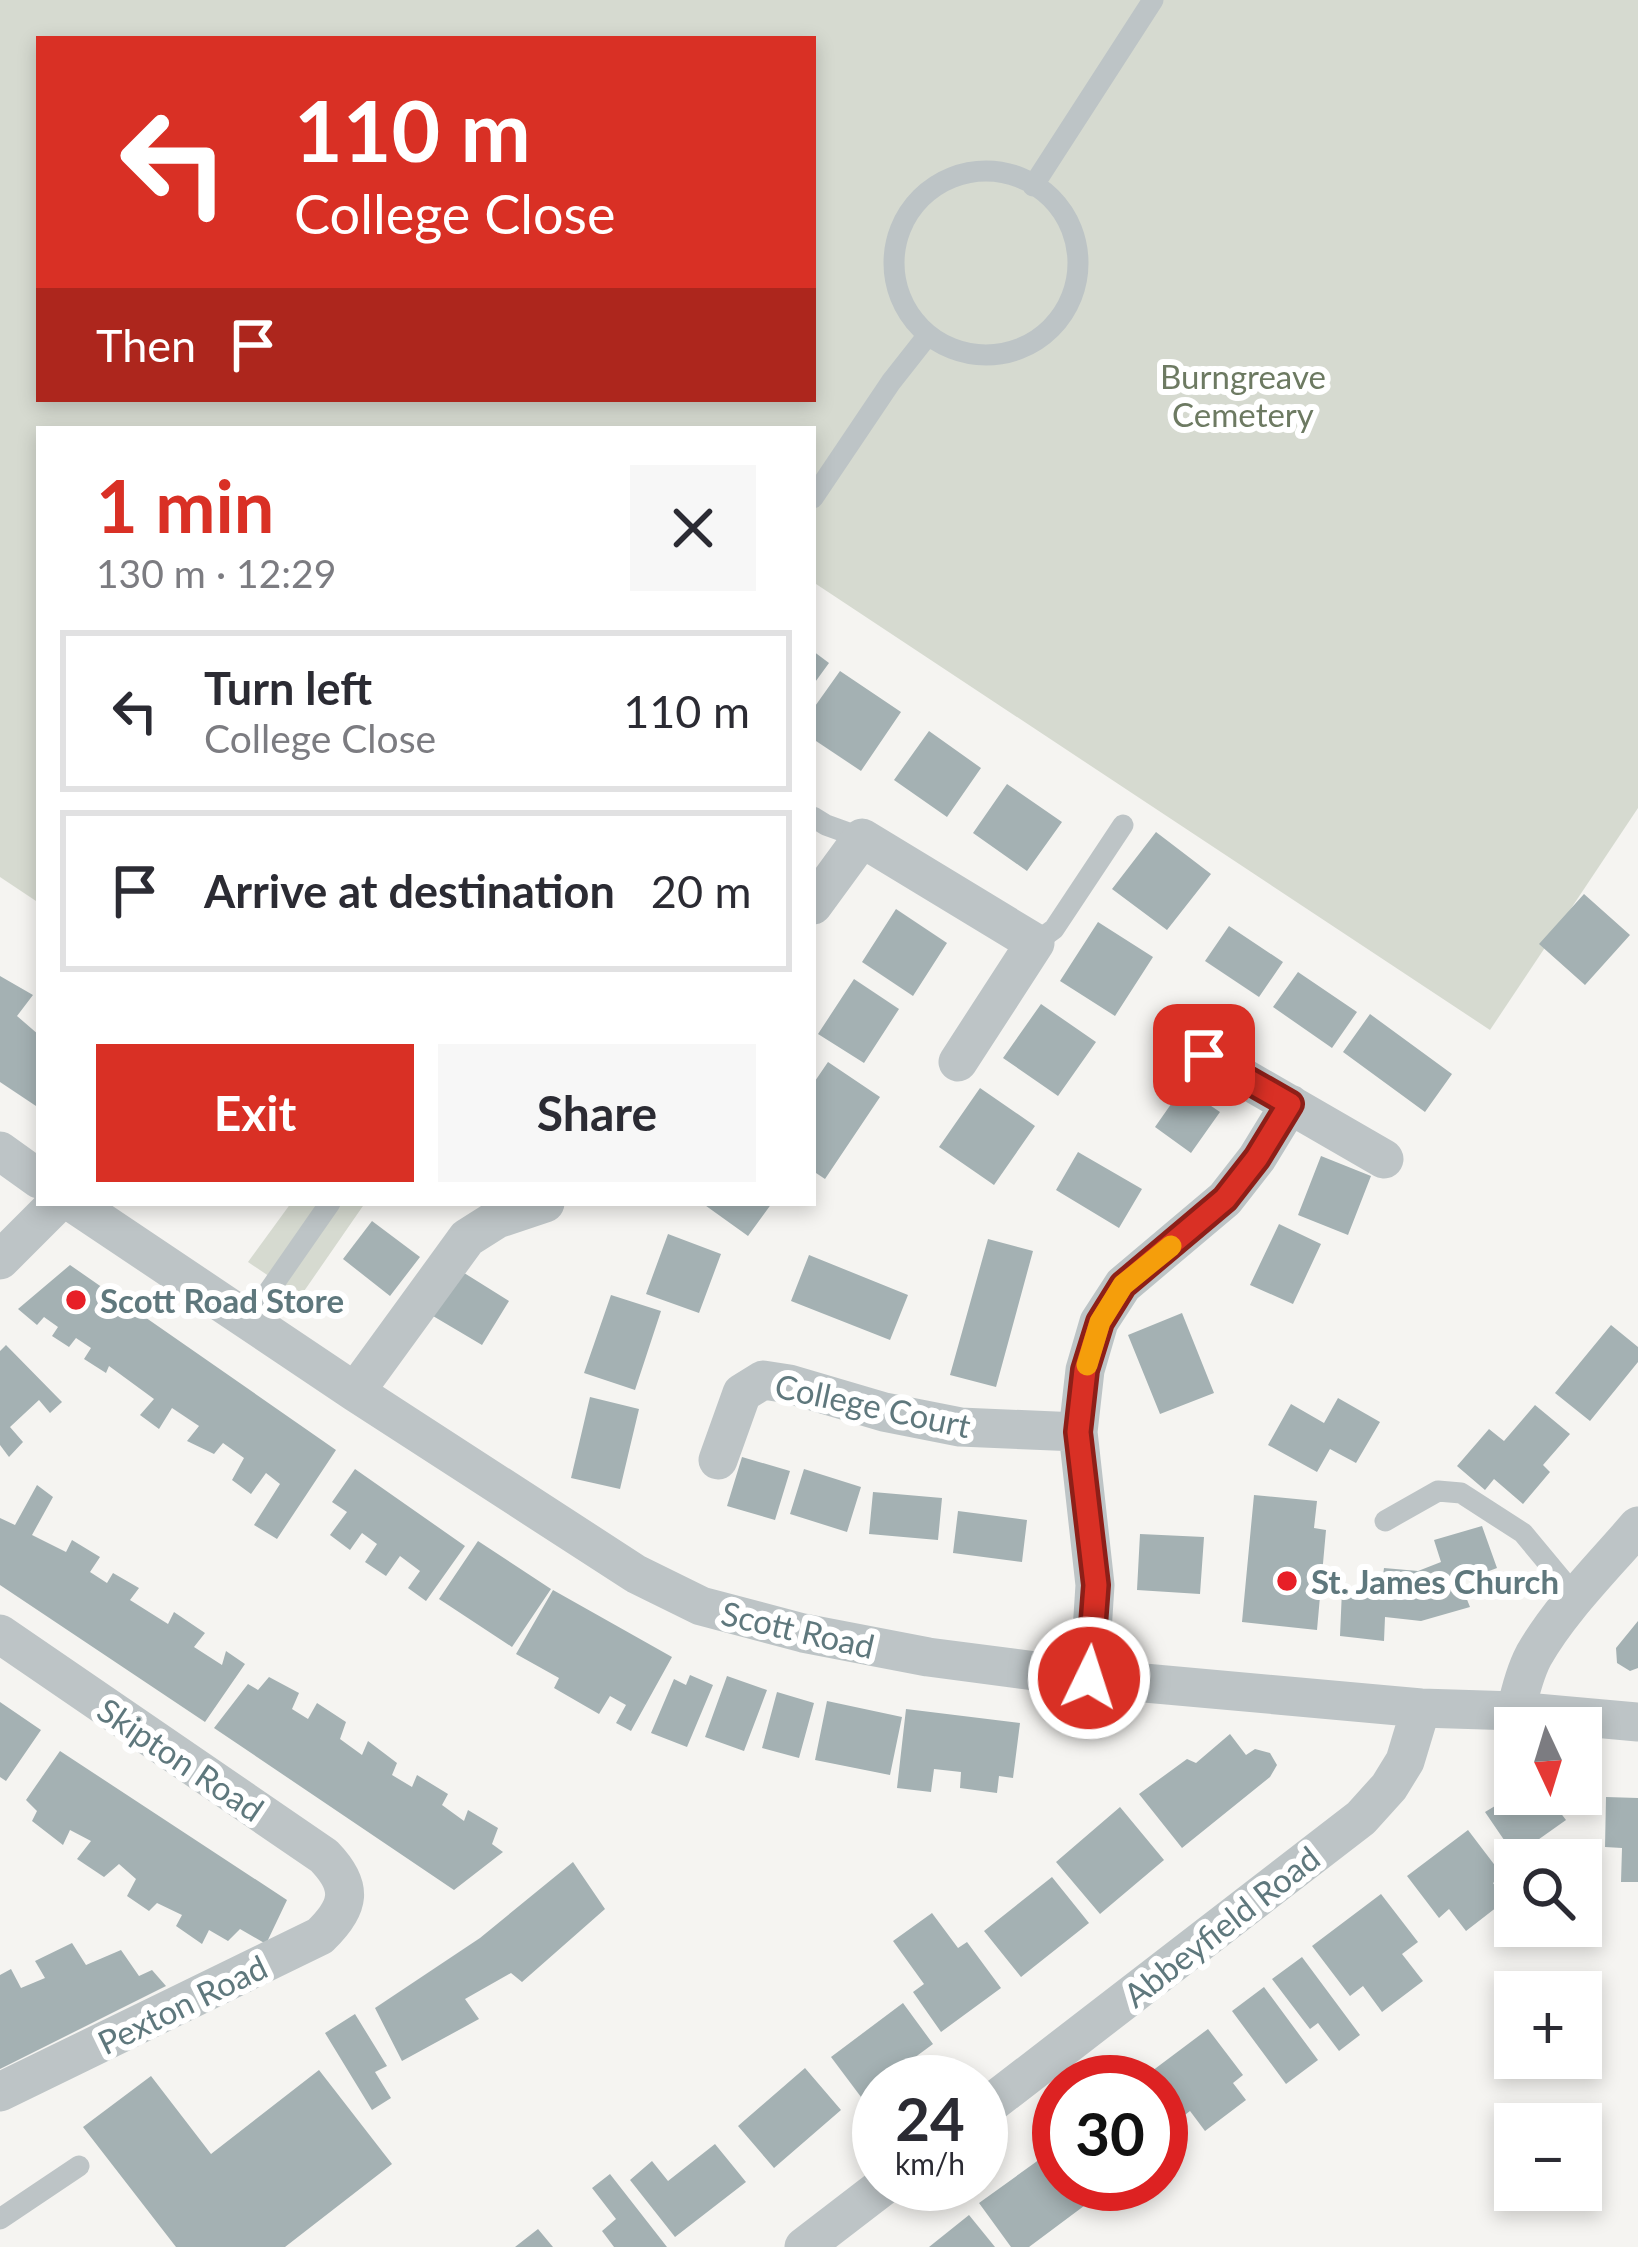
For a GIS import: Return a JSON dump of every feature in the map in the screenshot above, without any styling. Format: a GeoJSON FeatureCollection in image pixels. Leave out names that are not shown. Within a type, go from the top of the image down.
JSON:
{"type":"FeatureCollection","features":[{"type":"Feature","properties":{"kind":"street"},"geometry":{"type":"LineString","coordinates":[[816,901],[862,838],[1034,943],[958,1062]]}},
{"type":"Feature","properties":{"kind":"street"},"geometry":{"type":"LineString","coordinates":[[1204,1055],[1384,1159]]}},
{"type":"Feature","properties":{"kind":"street"},"geometry":{"type":"LineString","coordinates":[[1089,1678],[1096,1585],[1078,1432],[1085,1370],[1100,1322],[1123,1285],[1225,1199],[1290,1104]]}},
{"type":"Feature","properties":{"kind":"street"},"geometry":{"type":"LineString","coordinates":[[0,1151],[36,1177]]}},
{"type":"Feature","properties":{"kind":"street"},"geometry":{"type":"LineString","coordinates":[[0,1260],[54,1206]]}},
{"type":"Feature","properties":{"kind":"street","name":"Scott Road"},"geometry":{"type":"LineString","coordinates":[[77,1206],[636,1574],[700,1606],[802,1633],[928,1658],[1089,1678],[1494,1710]]}},
{"type":"Feature","properties":{"kind":"street"},"geometry":{"type":"LineString","coordinates":[[355,1392],[467,1238],[497,1220],[537,1206]]}},
{"type":"Feature","properties":{"kind":"street","name":"College Court"},"geometry":{"type":"LineString","coordinates":[[718,1460],[742,1393],[763,1380],[960,1427],[1078,1432]]}},
{"type":"Feature","properties":{"kind":"street"},"geometry":{"type":"LineString","coordinates":[[1517,1707],[1534,1656],[1638,1526]]}},
{"type":"Feature","properties":{"kind":"street","name":"Skipton Road"},"geometry":{"type":"LineString","coordinates":[[0,1634],[324,1856],[342,1876],[345,1897]]}},
{"type":"Feature","properties":{"kind":"street","name":"Abbeyfield Road"},"geometry":{"type":"LineString","coordinates":[[1008,2090],[1361,1818],[1405,1761],[1420,1708]]}},
{"type":"Feature","properties":{"kind":"street","name":"Scott Road"},"geometry":{"type":"LineString","coordinates":[[1602,1719],[1638,1722]]}},
{"type":"Feature","properties":{"kind":"street","name":"Pexton Road"},"geometry":{"type":"LineString","coordinates":[[0,2092],[320,1936],[340,1918],[345,1897]]}},
{"type":"Feature","properties":{"kind":"street"},"geometry":{"type":"LineString","coordinates":[[804,2247],[852,2210]]}},
{"type":"Feature","properties":{"kind":"lane"},"geometry":{"type":"LineString","coordinates":[[1033,185],[1153,0]]}},
{"type":"Feature","properties":{"kind":"lane"},"geometry":{"type":"LineString","coordinates":[[977,171],[1010,173],[1033,185],[1046,192],[1066,216],[1077,247],[1077,280],[1066,310],[1050,330],[1007,353],[967,354],[928,335],[897,291],[893,260],[898,234],[913,205],[946,179],[977,171]]}},
{"type":"Feature","properties":{"kind":"lane"},"geometry":{"type":"LineString","coordinates":[[816,494],[928,335]]}},
{"type":"Feature","properties":{"kind":"lane"},"geometry":{"type":"LineString","coordinates":[[816,819],[862,838]]}},
{"type":"Feature","properties":{"kind":"lane"},"geometry":{"type":"LineString","coordinates":[[1034,943],[1054,929],[1123,825]]}},
{"type":"Feature","properties":{"kind":"lane"},"geometry":{"type":"LineString","coordinates":[[248,1321],[328,1206]]}},
{"type":"Feature","properties":{"kind":"lane"},"geometry":{"type":"LineString","coordinates":[[1385,1521],[1438,1491],[1461,1492],[1523,1533],[1577,1598]]}},
{"type":"Feature","properties":{"kind":"lane"},"geometry":{"type":"LineString","coordinates":[[0,2219],[79,2166]]}},
{"type":"Feature","properties":{"kind":"green space","name":"Burngreave Cemetery"},"geometry":{"type":"Polygon","coordinates":[[[0,0],[1638,0],[1638,808],[1490,1030],[816,584],[816,426],[36,426],[36,901],[0,877],[0,0]]]}},
{"type":"Feature","properties":{"kind":"green space"},"geometry":{"type":"Polygon","coordinates":[[[289,1206],[363,1206],[300,1297],[248,1262],[289,1206]]]}},
{"type":"Feature","properties":{"kind":"building"},"geometry":{"type":"Polygon","coordinates":[[[816,653],[829,663],[816,681],[816,653]]]}},
{"type":"Feature","properties":{"kind":"building"},"geometry":{"type":"Polygon","coordinates":[[[840,671],[901,712],[861,771],[816,741],[816,705],[840,671]]]}},
{"type":"Feature","properties":{"kind":"building"},"geometry":{"type":"Polygon","coordinates":[[[929,731],[981,768],[947,817],[894,780],[929,731]]]}},
{"type":"Feature","properties":{"kind":"building"},"geometry":{"type":"Polygon","coordinates":[[[1007,784],[1062,822],[1027,871],[973,833],[1007,784]]]}},
{"type":"Feature","properties":{"kind":"building"},"geometry":{"type":"Polygon","coordinates":[[[1156,832],[1211,874],[1167,930],[1112,889],[1156,832]]]}},
{"type":"Feature","properties":{"kind":"building"},"geometry":{"type":"Polygon","coordinates":[[[1584,894],[1630,935],[1585,985],[1539,944],[1584,894]]]}},
{"type":"Feature","properties":{"kind":"building"},"geometry":{"type":"Polygon","coordinates":[[[896,909],[947,943],[913,996],[862,962],[896,909]]]}},
{"type":"Feature","properties":{"kind":"building"},"geometry":{"type":"Polygon","coordinates":[[[1098,922],[1153,957],[1115,1016],[1060,981],[1098,922]]]}},
{"type":"Feature","properties":{"kind":"building"},"geometry":{"type":"Polygon","coordinates":[[[1229,926],[1283,962],[1259,997],[1205,961],[1229,926]]]}},
{"type":"Feature","properties":{"kind":"building"},"geometry":{"type":"Polygon","coordinates":[[[1298,972],[1357,1012],[1332,1048],[1273,1007],[1298,972]]]}},
{"type":"Feature","properties":{"kind":"building"},"geometry":{"type":"Polygon","coordinates":[[[0,976],[33,995],[17,1016],[36,1032],[36,1106],[0,1082],[0,976]]]}},
{"type":"Feature","properties":{"kind":"building"},"geometry":{"type":"Polygon","coordinates":[[[854,979],[899,1009],[864,1063],[818,1034],[854,979]]]}},
{"type":"Feature","properties":{"kind":"building"},"geometry":{"type":"Polygon","coordinates":[[[1041,1004],[1096,1042],[1058,1096],[1003,1058],[1041,1004]]]}},
{"type":"Feature","properties":{"kind":"building"},"geometry":{"type":"Polygon","coordinates":[[[1370,1014],[1452,1074],[1425,1112],[1343,1052],[1370,1014]]]}},
{"type":"Feature","properties":{"kind":"building"},"geometry":{"type":"Polygon","coordinates":[[[828,1062],[880,1097],[825,1179],[816,1173],[816,1080],[828,1062]]]}},
{"type":"Feature","properties":{"kind":"building"},"geometry":{"type":"Polygon","coordinates":[[[1183,1087],[1220,1112],[1191,1153],[1155,1127],[1183,1087]]]}},
{"type":"Feature","properties":{"kind":"building"},"geometry":{"type":"Polygon","coordinates":[[[980,1088],[1035,1126],[994,1185],[939,1147],[980,1088]]]}},
{"type":"Feature","properties":{"kind":"building"},"geometry":{"type":"Polygon","coordinates":[[[1078,1152],[1142,1189],[1119,1228],[1056,1190],[1078,1152]]]}},
{"type":"Feature","properties":{"kind":"building"},"geometry":{"type":"Polygon","coordinates":[[[1321,1156],[1371,1176],[1348,1235],[1298,1215],[1321,1156]]]}},
{"type":"Feature","properties":{"kind":"building"},"geometry":{"type":"Polygon","coordinates":[[[706,1206],[770,1206],[748,1236],[706,1206]]]}},
{"type":"Feature","properties":{"kind":"building"},"geometry":{"type":"Polygon","coordinates":[[[372,1221],[420,1257],[390,1296],[343,1259],[372,1221]]]}},
{"type":"Feature","properties":{"kind":"building"},"geometry":{"type":"Polygon","coordinates":[[[1279,1224],[1321,1244],[1293,1304],[1250,1285],[1279,1224]]]}},
{"type":"Feature","properties":{"kind":"building"},"geometry":{"type":"Polygon","coordinates":[[[668,1234],[721,1254],[699,1313],[646,1294],[668,1234]]]}},
{"type":"Feature","properties":{"kind":"building"},"geometry":{"type":"Polygon","coordinates":[[[988,1239],[1033,1251],[996,1387],[950,1375],[988,1239]]]}},
{"type":"Feature","properties":{"kind":"building"},"geometry":{"type":"Polygon","coordinates":[[[809,1255],[908,1295],[890,1340],[791,1301],[809,1255]]]}},
{"type":"Feature","properties":{"kind":"building"},"geometry":{"type":"Polygon","coordinates":[[[70,1265],[336,1450],[277,1539],[254,1525],[280,1484],[266,1473],[251,1494],[232,1480],[244,1458],[223,1443],[214,1454],[187,1441],[199,1426],[172,1408],[159,1429],[140,1415],[154,1399],[109,1366],[106,1373],[84,1359],[91,1348],[76,1338],[69,1347],[52,1336],[58,1327],[44,1317],[37,1325],[18,1309],[70,1265]]]}},
{"type":"Feature","properties":{"kind":"building"},"geometry":{"type":"Polygon","coordinates":[[[461,1271],[509,1301],[482,1345],[433,1316],[461,1271]]]}},
{"type":"Feature","properties":{"kind":"building"},"geometry":{"type":"Polygon","coordinates":[[[611,1295],[661,1311],[635,1390],[584,1373],[611,1295]]]}},
{"type":"Feature","properties":{"kind":"building"},"geometry":{"type":"Polygon","coordinates":[[[1182,1313],[1214,1393],[1160,1414],[1128,1335],[1182,1313]]]}},
{"type":"Feature","properties":{"kind":"building"},"geometry":{"type":"Polygon","coordinates":[[[1611,1325],[1638,1347],[1638,1362],[1590,1421],[1555,1393],[1611,1325]]]}},
{"type":"Feature","properties":{"kind":"building"},"geometry":{"type":"Polygon","coordinates":[[[6,1345],[62,1402],[50,1413],[39,1400],[10,1427],[23,1442],[9,1457],[0,1445],[0,1351],[6,1345]]]}},
{"type":"Feature","properties":{"kind":"building"},"geometry":{"type":"Polygon","coordinates":[[[590,1397],[639,1409],[620,1489],[571,1478],[590,1397]]]}},
{"type":"Feature","properties":{"kind":"building"},"geometry":{"type":"Polygon","coordinates":[[[1338,1398],[1380,1422],[1356,1463],[1330,1449],[1317,1472],[1268,1445],[1291,1404],[1324,1423],[1338,1398]]]}},
{"type":"Feature","properties":{"kind":"building"},"geometry":{"type":"Polygon","coordinates":[[[1535,1405],[1570,1434],[1543,1465],[1550,1472],[1523,1504],[1494,1479],[1485,1490],[1457,1466],[1489,1429],[1504,1441],[1535,1405]]]}},
{"type":"Feature","properties":{"kind":"building"},"geometry":{"type":"Polygon","coordinates":[[[742,1457],[790,1471],[775,1520],[727,1506],[742,1457]]]}},
{"type":"Feature","properties":{"kind":"building"},"geometry":{"type":"Polygon","coordinates":[[[355,1469],[465,1546],[426,1601],[408,1588],[420,1571],[400,1556],[386,1576],[365,1562],[377,1544],[362,1533],[350,1550],[330,1535],[347,1512],[332,1502],[355,1469]]]}},
{"type":"Feature","properties":{"kind":"building"},"geometry":{"type":"Polygon","coordinates":[[[804,1469],[861,1487],[847,1532],[790,1514],[804,1469]]]}},
{"type":"Feature","properties":{"kind":"building"},"geometry":{"type":"Polygon","coordinates":[[[37,1485],[53,1497],[32,1535],[66,1552],[72,1540],[100,1557],[90,1572],[107,1583],[113,1573],[139,1588],[130,1600],[168,1624],[174,1612],[205,1633],[194,1647],[222,1665],[226,1651],[245,1664],[205,1722],[0,1585],[0,1518],[15,1525],[37,1485]]]}},
{"type":"Feature","properties":{"kind":"building"},"geometry":{"type":"Polygon","coordinates":[[[873,1492],[942,1498],[938,1540],[869,1534],[873,1492]]]}},
{"type":"Feature","properties":{"kind":"building"},"geometry":{"type":"Polygon","coordinates":[[[1254,1495],[1317,1501],[1314,1528],[1326,1530],[1317,1630],[1242,1622],[1254,1495]]]}},
{"type":"Feature","properties":{"kind":"building"},"geometry":{"type":"Polygon","coordinates":[[[958,1511],[1027,1520],[1022,1562],[953,1553],[958,1511]]]}},
{"type":"Feature","properties":{"kind":"building"},"geometry":{"type":"Polygon","coordinates":[[[1482,1526],[1497,1568],[1460,1582],[1470,1607],[1421,1621],[1385,1617],[1384,1641],[1340,1636],[1342,1590],[1381,1589],[1384,1568],[1418,1571],[1441,1562],[1434,1540],[1482,1526]]]}},
{"type":"Feature","properties":{"kind":"building"},"geometry":{"type":"Polygon","coordinates":[[[1140,1534],[1204,1537],[1200,1594],[1137,1590],[1140,1534]]]}},
{"type":"Feature","properties":{"kind":"building"},"geometry":{"type":"Polygon","coordinates":[[[478,1541],[551,1589],[512,1647],[439,1599],[478,1541]]]}},
{"type":"Feature","properties":{"kind":"building"},"geometry":{"type":"Polygon","coordinates":[[[553,1590],[672,1657],[631,1731],[616,1723],[626,1705],[610,1696],[599,1714],[554,1688],[559,1678],[516,1654],[553,1590]]]}},
{"type":"Feature","properties":{"kind":"building"},"geometry":{"type":"Polygon","coordinates":[[[1638,1621],[1638,1668],[1630,1671],[1617,1663],[1616,1648],[1638,1621]]]}},
{"type":"Feature","properties":{"kind":"building"},"geometry":{"type":"Polygon","coordinates":[[[690,1675],[713,1685],[687,1747],[651,1733],[674,1679],[686,1685],[690,1675]]]}},
{"type":"Feature","properties":{"kind":"building"},"geometry":{"type":"Polygon","coordinates":[[[727,1676],[767,1690],[744,1751],[705,1737],[727,1676]]]}},
{"type":"Feature","properties":{"kind":"building"},"geometry":{"type":"Polygon","coordinates":[[[269,1677],[299,1693],[292,1709],[308,1719],[317,1703],[346,1722],[340,1739],[362,1755],[368,1741],[397,1763],[392,1775],[412,1787],[417,1775],[448,1794],[442,1805],[464,1821],[468,1810],[498,1828],[492,1844],[503,1852],[454,1890],[214,1728],[248,1684],[258,1690],[269,1677]]]}},
{"type":"Feature","properties":{"kind":"building"},"geometry":{"type":"Polygon","coordinates":[[[777,1692],[814,1703],[799,1758],[762,1748],[777,1692]]]}},
{"type":"Feature","properties":{"kind":"building"},"geometry":{"type":"Polygon","coordinates":[[[827,1701],[902,1717],[890,1775],[815,1760],[827,1701]]]}},
{"type":"Feature","properties":{"kind":"building"},"geometry":{"type":"Polygon","coordinates":[[[0,1702],[41,1730],[6,1781],[0,1777],[0,1702]]]}},
{"type":"Feature","properties":{"kind":"building"},"geometry":{"type":"Polygon","coordinates":[[[906,1709],[1020,1723],[1013,1778],[999,1776],[997,1793],[960,1788],[961,1772],[934,1769],[931,1792],[897,1788],[906,1709]]]}},
{"type":"Feature","properties":{"kind":"building"},"geometry":{"type":"Polygon","coordinates":[[[1230,1734],[1246,1755],[1255,1749],[1270,1753],[1277,1765],[1270,1777],[1182,1848],[1139,1794],[1187,1759],[1196,1763],[1230,1734]]]}},
{"type":"Feature","properties":{"kind":"building"},"geometry":{"type":"Polygon","coordinates":[[[60,1751],[287,1900],[266,1944],[240,1929],[228,1941],[209,1930],[202,1944],[176,1926],[182,1915],[157,1903],[149,1911],[127,1896],[136,1879],[119,1864],[104,1877],[77,1859],[91,1841],[70,1830],[63,1845],[32,1821],[37,1811],[26,1800],[60,1751]]]}},
{"type":"Feature","properties":{"kind":"building"},"geometry":{"type":"Polygon","coordinates":[[[1606,1797],[1638,1798],[1638,1882],[1621,1882],[1622,1848],[1605,1847],[1606,1797]]]}},
{"type":"Feature","properties":{"kind":"building"},"geometry":{"type":"Polygon","coordinates":[[[1120,1807],[1164,1860],[1100,1914],[1056,1862],[1120,1807]]]}},
{"type":"Feature","properties":{"kind":"building"},"geometry":{"type":"Polygon","coordinates":[[[1494,1807],[1494,1815],[1562,1815],[1566,1820],[1539,1839],[1503,1839],[1485,1812],[1494,1807]]]}},
{"type":"Feature","properties":{"kind":"building"},"geometry":{"type":"Polygon","coordinates":[[[1468,1830],[1494,1864],[1494,1909],[1466,1931],[1449,1909],[1439,1918],[1407,1876],[1468,1830]]]}},
{"type":"Feature","properties":{"kind":"building"},"geometry":{"type":"Polygon","coordinates":[[[573,1862],[605,1909],[522,1982],[511,1973],[465,1999],[479,2019],[402,2061],[375,2008],[480,1938],[573,1862]]]}},
{"type":"Feature","properties":{"kind":"building"},"geometry":{"type":"Polygon","coordinates":[[[1052,1877],[1089,1923],[1021,1977],[984,1931],[1052,1877]]]}},
{"type":"Feature","properties":{"kind":"building"},"geometry":{"type":"Polygon","coordinates":[[[1381,1894],[1418,1942],[1402,1954],[1423,1981],[1382,2012],[1363,1986],[1350,1996],[1312,1946],[1381,1894]]]}},
{"type":"Feature","properties":{"kind":"building"},"geometry":{"type":"Polygon","coordinates":[[[932,1913],[958,1948],[967,1942],[1001,1988],[941,2032],[913,1992],[924,1984],[893,1941],[932,1913]]]}},
{"type":"Feature","properties":{"kind":"building"},"geometry":{"type":"Polygon","coordinates":[[[72,1943],[86,1965],[121,1950],[139,1976],[152,1970],[166,1986],[0,2069],[0,1975],[11,1969],[21,1988],[45,1978],[35,1961],[72,1943]]]}},
{"type":"Feature","properties":{"kind":"building"},"geometry":{"type":"Polygon","coordinates":[[[1302,1957],[1360,2035],[1339,2051],[1318,2023],[1310,2029],[1272,1979],[1302,1957]]]}},
{"type":"Feature","properties":{"kind":"building"},"geometry":{"type":"Polygon","coordinates":[[[1264,1987],[1318,2060],[1286,2084],[1232,2011],[1264,1987]]]}},
{"type":"Feature","properties":{"kind":"building"},"geometry":{"type":"Polygon","coordinates":[[[903,2003],[933,2044],[918,2055],[852,2055],[852,2085],[831,2057],[903,2003]]]}},
{"type":"Feature","properties":{"kind":"building"},"geometry":{"type":"Polygon","coordinates":[[[355,2014],[387,2066],[375,2072],[391,2098],[372,2110],[325,2033],[355,2014]]]}},
{"type":"Feature","properties":{"kind":"building"},"geometry":{"type":"Polygon","coordinates":[[[1208,2029],[1243,2075],[1233,2083],[1246,2100],[1205,2131],[1188,2113],[1188,2055],[1173,2055],[1208,2029]]]}},
{"type":"Feature","properties":{"kind":"building"},"geometry":{"type":"Polygon","coordinates":[[[805,2068],[841,2110],[774,2168],[738,2126],[805,2068]]]}},
{"type":"Feature","properties":{"kind":"building"},"geometry":{"type":"Polygon","coordinates":[[[319,2070],[392,2164],[285,2247],[176,2247],[83,2127],[151,2076],[211,2154],[319,2070]]]}},
{"type":"Feature","properties":{"kind":"building"},"geometry":{"type":"Polygon","coordinates":[[[715,2144],[746,2182],[675,2237],[630,2180],[652,2161],[668,2181],[715,2144]]]}},
{"type":"Feature","properties":{"kind":"building"},"geometry":{"type":"Polygon","coordinates":[[[1032,2165],[1032,2211],[1077,2211],[1029,2247],[1011,2247],[985,2211],[1008,2211],[1008,2182],[1032,2165]]]}},
{"type":"Feature","properties":{"kind":"building"},"geometry":{"type":"Polygon","coordinates":[[[610,2174],[667,2247],[614,2247],[602,2231],[616,2219],[592,2188],[610,2174]]]}},
{"type":"Feature","properties":{"kind":"building"},"geometry":{"type":"Polygon","coordinates":[[[969,2215],[995,2247],[929,2247],[969,2215]]]}},
{"type":"Feature","properties":{"kind":"building"},"geometry":{"type":"Polygon","coordinates":[[[538,2229],[553,2247],[515,2247],[538,2229]]]}},
{"type":"Feature","properties":{"kind":"slow traffic"},"geometry":{"type":"LineString","coordinates":[[1087,1365],[1100,1322],[1123,1285],[1171,1246]]}},
{"type":"Feature","properties":{"kind":"place","name":"Scott Road Store"},"geometry":{"type":"Point","coordinates":[76,1300]}},
{"type":"Feature","properties":{"kind":"place","name":"St. James Church"},"geometry":{"type":"Point","coordinates":[1287,1581]}},
{"type":"Feature","properties":{"kind":"route"},"geometry":{"type":"LineString","coordinates":[[1089,1678],[1096,1585],[1078,1432],[1085,1370],[1100,1322],[1123,1285],[1225,1199],[1290,1104],[1204,1055]]}}]}
